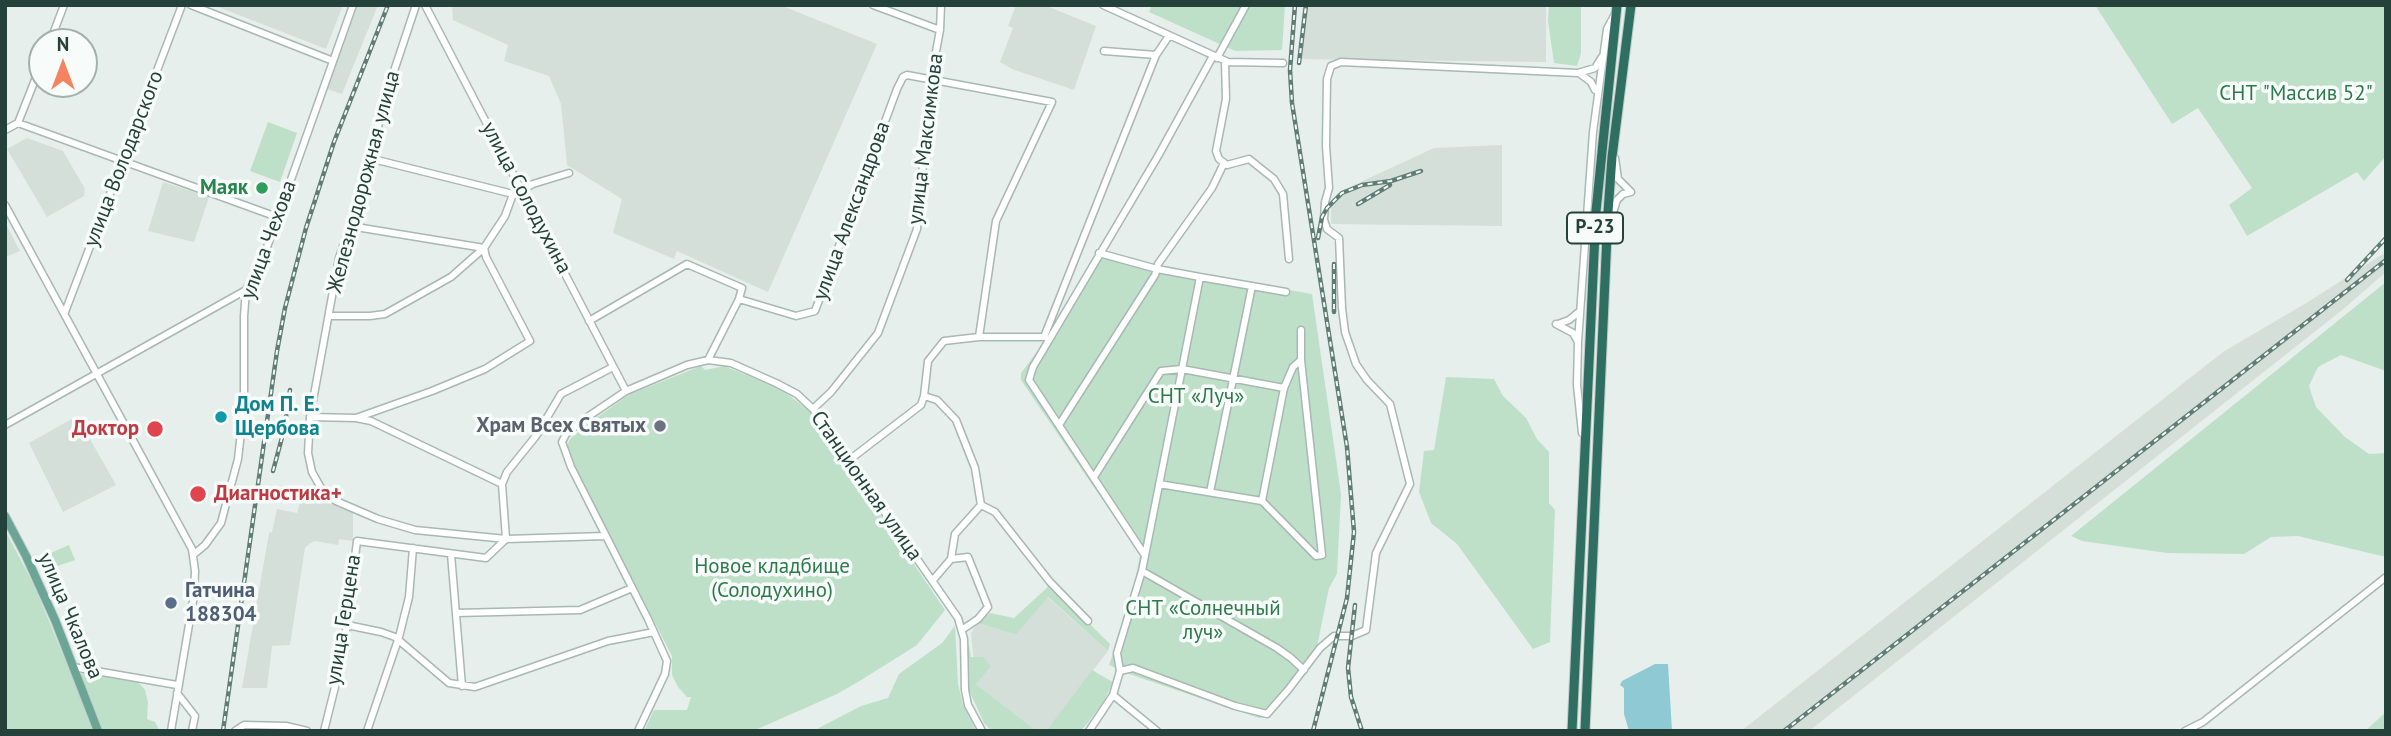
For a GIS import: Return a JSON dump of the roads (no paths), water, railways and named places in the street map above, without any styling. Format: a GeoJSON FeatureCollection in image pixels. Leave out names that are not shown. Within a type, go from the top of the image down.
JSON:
{"type":"FeatureCollection","features":[{"type":"Feature","properties":{"kind":"highway","name":"Р-23"},"geometry":{"type":"LineString","coordinates":[[1585,731],[1606,241],[1614,135],[1631,5]]}},
{"type":"Feature","properties":{"kind":"highway","name":"Р-23"},"geometry":{"type":"LineString","coordinates":[[1572,731],[1596,211],[1617,8]]}},
{"type":"Feature","properties":{"kind":"main road","name":"улица Чкалова"},"geometry":{"type":"LineString","coordinates":[[5,516],[34,572],[98,731]]}},
{"type":"Feature","properties":{"kind":"street"},"geometry":{"type":"LineString","coordinates":[[55,28],[64,5]]}},
{"type":"Feature","properties":{"kind":"street","name":"улица Володарского"},"geometry":{"type":"LineString","coordinates":[[65,312],[182,5]]}},
{"type":"Feature","properties":{"kind":"street"},"geometry":{"type":"LineString","coordinates":[[191,5],[333,61]]}},
{"type":"Feature","properties":{"kind":"street","name":"улица Чехова"},"geometry":{"type":"LineString","coordinates":[[193,555],[205,545],[221,523],[238,459],[244,405],[246,290],[266,250],[353,5]]}},
{"type":"Feature","properties":{"kind":"street","name":"Железнодорожная улица"},"geometry":{"type":"LineString","coordinates":[[416,5],[338,258],[310,417],[308,444],[312,472],[327,495],[394,525],[415,530],[506,539],[606,537]]}},
{"type":"Feature","properties":{"kind":"street","name":"улица Солодухина"},"geometry":{"type":"LineString","coordinates":[[425,5],[626,391]]}},
{"type":"Feature","properties":{"kind":"street"},"geometry":{"type":"LineString","coordinates":[[873,5],[940,30]]}},
{"type":"Feature","properties":{"kind":"street","name":"улица Максимкова"},"geometry":{"type":"LineString","coordinates":[[813,409],[831,392],[878,333],[916,229],[941,5]]}},
{"type":"Feature","properties":{"kind":"street"},"geometry":{"type":"LineString","coordinates":[[1103,5],[1225,61],[1283,63]]}},
{"type":"Feature","properties":{"kind":"street"},"geometry":{"type":"LineString","coordinates":[[1144,554],[1029,380],[1048,337],[1246,5]]}},
{"type":"Feature","properties":{"kind":"street"},"geometry":{"type":"LineString","coordinates":[[1584,445],[1577,385],[1578,342],[1596,95],[1606,29],[1617,8]]}},
{"type":"Feature","properties":{"kind":"street"},"geometry":{"type":"LineString","coordinates":[[1048,337],[1156,55],[1169,36]]}},
{"type":"Feature","properties":{"kind":"street"},"geometry":{"type":"LineString","coordinates":[[1104,51],[1156,55]]}},
{"type":"Feature","properties":{"kind":"street"},"geometry":{"type":"LineString","coordinates":[[1120,671],[1133,668],[1235,706],[1266,714],[1320,648],[1334,636],[1352,636],[1366,630],[1376,553],[1410,484],[1390,404],[1356,364],[1345,332],[1339,238],[1327,229],[1324,220],[1329,188],[1326,146],[1327,79],[1331,66],[1341,62],[1578,73],[1595,68],[1602,57]]}},
{"type":"Feature","properties":{"kind":"street"},"geometry":{"type":"LineString","coordinates":[[1225,61],[1226,99],[1216,150],[1219,159],[1224,163],[1234,165],[1249,159],[1274,179],[1283,194],[1289,260]]}},
{"type":"Feature","properties":{"kind":"street"},"geometry":{"type":"LineString","coordinates":[[1578,73],[1591,82],[1596,95]]}},
{"type":"Feature","properties":{"kind":"street","name":"улица Александрова"},"geometry":{"type":"LineString","coordinates":[[738,299],[796,316],[815,311],[897,89],[907,75],[931,78]]}},
{"type":"Feature","properties":{"kind":"street"},"geometry":{"type":"LineString","coordinates":[[931,78],[1052,102],[996,221],[979,337]]}},
{"type":"Feature","properties":{"kind":"street"},"geometry":{"type":"LineString","coordinates":[[5,130],[18,123],[28,98]]}},
{"type":"Feature","properties":{"kind":"street"},"geometry":{"type":"LineString","coordinates":[[18,123],[278,217]]}},
{"type":"Feature","properties":{"kind":"street"},"geometry":{"type":"LineString","coordinates":[[1606,241],[1617,200],[1631,192],[1618,179],[1614,135]]}},
{"type":"Feature","properties":{"kind":"street"},"geometry":{"type":"LineString","coordinates":[[369,158],[513,194],[569,173]]}},
{"type":"Feature","properties":{"kind":"street"},"geometry":{"type":"LineString","coordinates":[[1059,425],[1155,275],[1158,264],[1212,188],[1224,163]]}},
{"type":"Feature","properties":{"kind":"street"},"geometry":{"type":"LineString","coordinates":[[329,316],[370,316],[394,310],[451,277],[484,248],[505,216],[513,194]]}},
{"type":"Feature","properties":{"kind":"street"},"geometry":{"type":"LineString","coordinates":[[5,205],[98,372],[193,555],[194,595],[171,731]]}},
{"type":"Feature","properties":{"kind":"street"},"geometry":{"type":"LineString","coordinates":[[350,226],[484,248]]}},
{"type":"Feature","properties":{"kind":"street"},"geometry":{"type":"LineString","coordinates":[[356,418],[485,369],[530,341],[486,257],[484,248]]}},
{"type":"Feature","properties":{"kind":"street"},"geometry":{"type":"LineString","coordinates":[[1099,253],[1157,269],[1286,292]]}},
{"type":"Feature","properties":{"kind":"street"},"geometry":{"type":"LineString","coordinates":[[589,321],[687,264],[742,288],[708,360],[687,365],[626,391],[583,419],[566,434],[562,442],[565,454],[667,661],[665,674],[638,731]]}},
{"type":"Feature","properties":{"kind":"street"},"geometry":{"type":"LineString","coordinates":[[1088,731],[1113,695],[1120,671],[1117,653],[1142,571],[1200,277]]}},
{"type":"Feature","properties":{"kind":"street"},"geometry":{"type":"LineString","coordinates":[[1210,492],[1252,286]]}},
{"type":"Feature","properties":{"kind":"street"},"geometry":{"type":"LineString","coordinates":[[5,425],[246,290]]}},
{"type":"Feature","properties":{"kind":"street"},"geometry":{"type":"LineString","coordinates":[[1578,342],[1573,333],[1556,324],[1569,320],[1580,311]]}},
{"type":"Feature","properties":{"kind":"street"},"geometry":{"type":"LineString","coordinates":[[1159,484],[1262,501],[1316,556],[1322,555],[1301,360],[1301,330]]}},
{"type":"Feature","properties":{"kind":"street"},"geometry":{"type":"LineString","coordinates":[[848,461],[921,405],[928,361],[944,341],[979,337],[1048,337]]}},
{"type":"Feature","properties":{"kind":"street","name":"Станционная улица"},"geometry":{"type":"LineString","coordinates":[[708,360],[731,363],[776,383],[797,394],[813,409],[933,580],[963,629]]}},
{"type":"Feature","properties":{"kind":"street"},"geometry":{"type":"LineString","coordinates":[[1262,501],[1284,388],[1293,367],[1301,360]]}},
{"type":"Feature","properties":{"kind":"street"},"geometry":{"type":"LineString","coordinates":[[506,539],[502,484],[507,472],[536,436],[561,394],[614,367]]}},
{"type":"Feature","properties":{"kind":"street"},"geometry":{"type":"LineString","coordinates":[[1094,477],[1161,370],[1182,369],[1284,388]]}},
{"type":"Feature","properties":{"kind":"street"},"geometry":{"type":"LineString","coordinates":[[924,396],[937,400],[956,419],[975,468],[981,505]]}},
{"type":"Feature","properties":{"kind":"street"},"geometry":{"type":"LineString","coordinates":[[310,417],[371,421],[502,484]]}},
{"type":"Feature","properties":{"kind":"street"},"geometry":{"type":"LineString","coordinates":[[933,580],[951,559],[955,534],[981,505]]}},
{"type":"Feature","properties":{"kind":"street"},"geometry":{"type":"LineString","coordinates":[[981,505],[995,512],[1050,582],[1088,621]]}},
{"type":"Feature","properties":{"kind":"street","name":"улица Герцена"},"geometry":{"type":"LineString","coordinates":[[324,731],[343,655],[356,541],[486,558],[506,539]]}},
{"type":"Feature","properties":{"kind":"street"},"geometry":{"type":"LineString","coordinates":[[367,731],[409,597],[413,548]]}},
{"type":"Feature","properties":{"kind":"street"},"geometry":{"type":"LineString","coordinates":[[451,554],[462,686]]}},
{"type":"Feature","properties":{"kind":"street"},"geometry":{"type":"LineString","coordinates":[[951,559],[968,557],[988,607],[978,619],[963,629],[968,705],[982,731]]}},
{"type":"Feature","properties":{"kind":"street"},"geometry":{"type":"LineString","coordinates":[[1142,571],[1277,648],[1304,670]]}},
{"type":"Feature","properties":{"kind":"street"},"geometry":{"type":"LineString","coordinates":[[2185,731],[2203,722],[2386,577]]}},
{"type":"Feature","properties":{"kind":"street"},"geometry":{"type":"LineString","coordinates":[[456,612],[580,610],[632,588]]}},
{"type":"Feature","properties":{"kind":"street"},"geometry":{"type":"LineString","coordinates":[[347,625],[381,632],[398,639],[449,683],[475,687],[608,641],[654,632]]}},
{"type":"Feature","properties":{"kind":"street"},"geometry":{"type":"LineString","coordinates":[[74,667],[177,689],[195,716],[192,731]]}},
{"type":"Feature","properties":{"kind":"street"},"geometry":{"type":"LineString","coordinates":[[1113,695],[1157,731]]}},
{"type":"Feature","properties":{"kind":"street"},"geometry":{"type":"LineString","coordinates":[[235,731],[240,726],[254,729],[286,726],[307,731]]}},
{"type":"Feature","properties":{"kind":"water"},"geometry":{"type":"Polygon","coordinates":[[[1655,664],[1668,664],[1672,731],[1629,731],[1624,714],[1624,688],[1620,685],[1622,681],[1655,664]]]}},
{"type":"Feature","properties":{"kind":"railway"},"geometry":{"type":"LineString","coordinates":[[223,731],[285,308],[306,228],[334,142],[388,5]]}},
{"type":"Feature","properties":{"kind":"railway"},"geometry":{"type":"LineString","coordinates":[[1295,5],[1290,70],[1292,103],[1347,447],[1354,532],[1347,598],[1313,731]]}},
{"type":"Feature","properties":{"kind":"railway"},"geometry":{"type":"LineString","coordinates":[[1299,63],[1306,5]]}},
{"type":"Feature","properties":{"kind":"railway"},"geometry":{"type":"LineString","coordinates":[[1318,238],[1322,217],[1342,193],[1362,185],[1391,181],[1421,171]]}},
{"type":"Feature","properties":{"kind":"railway"},"geometry":{"type":"LineString","coordinates":[[1358,204],[1390,185]]}},
{"type":"Feature","properties":{"kind":"railway"},"geometry":{"type":"LineString","coordinates":[[2347,280],[2386,238]]}},
{"type":"Feature","properties":{"kind":"railway"},"geometry":{"type":"LineString","coordinates":[[1784,731],[2386,260]]}},
{"type":"Feature","properties":{"kind":"railway"},"geometry":{"type":"LineString","coordinates":[[1334,264],[1334,312]]}},
{"type":"Feature","properties":{"kind":"railway"},"geometry":{"type":"LineString","coordinates":[[273,471],[284,430],[290,390]]}},
{"type":"Feature","properties":{"kind":"railway"},"geometry":{"type":"LineString","coordinates":[[1355,605],[1348,668],[1351,697],[1362,731]]}},
{"type":"Feature","properties":{"kind":"place","name":"Маяк"},"geometry":{"type":"Point","coordinates":[262,188]}},
{"type":"Feature","properties":{"kind":"place","name":"Дом П. Е. Щербова"},"geometry":{"type":"Point","coordinates":[221,417]}},
{"type":"Feature","properties":{"kind":"place","name":"Храм Всех Святых"},"geometry":{"type":"Point","coordinates":[660,426]}},
{"type":"Feature","properties":{"kind":"place","name":"Доктор"},"geometry":{"type":"Point","coordinates":[155,429]}},
{"type":"Feature","properties":{"kind":"place","name":"Диагностика+"},"geometry":{"type":"Point","coordinates":[198,494]}},
{"type":"Feature","properties":{"kind":"place","name":"Гатчина 188304"},"geometry":{"type":"Point","coordinates":[171,603]}},
{"type":"Feature","properties":{"kind":"park label","name":"СНТ \"Массив 52\""},"geometry":{"type":"Point","coordinates":[2296,94]}},
{"type":"Feature","properties":{"kind":"park label","name":"СНТ «Луч»"},"geometry":{"type":"Point","coordinates":[1196,397]}},
{"type":"Feature","properties":{"kind":"park label","name":"Новое кладбище (Солодухино)"},"geometry":{"type":"Point","coordinates":[772,579]}},
{"type":"Feature","properties":{"kind":"park label","name":"СНТ «Солнечный луч»"},"geometry":{"type":"Point","coordinates":[1203,621]}}]}
